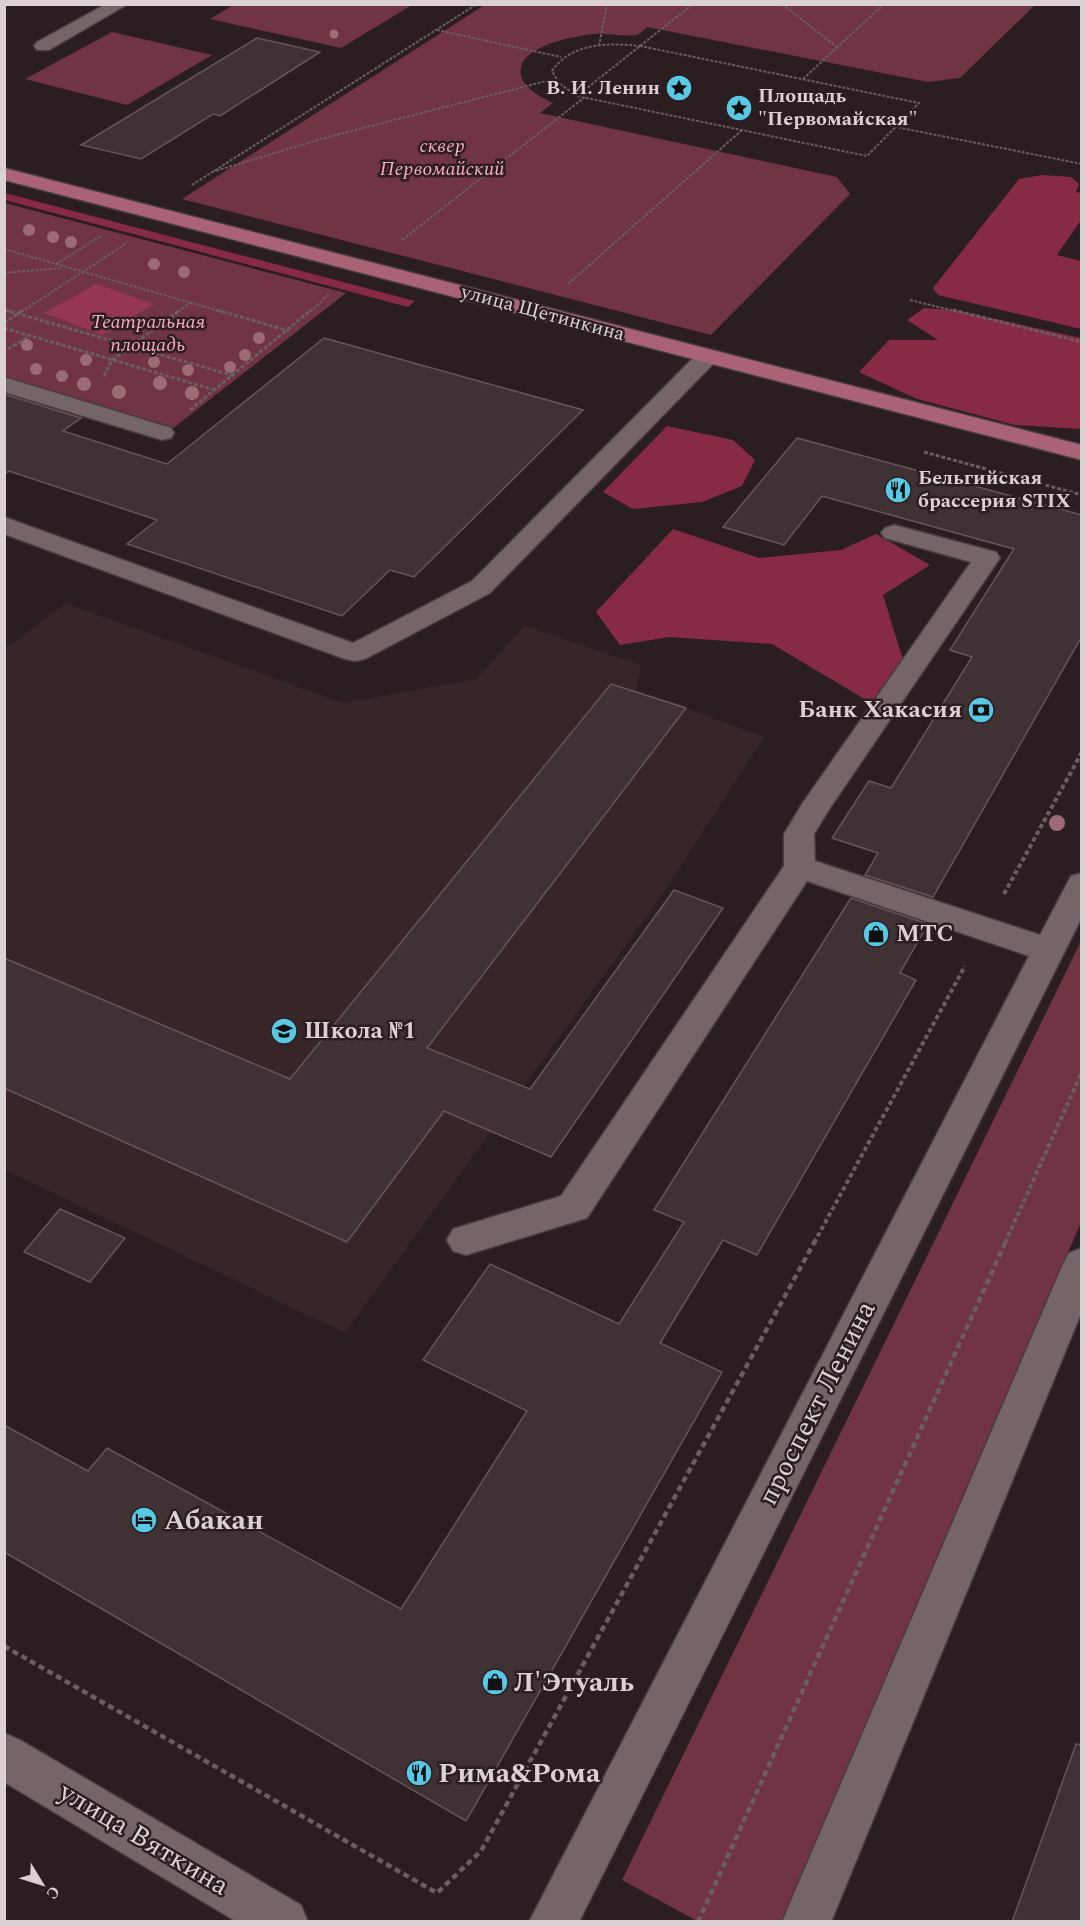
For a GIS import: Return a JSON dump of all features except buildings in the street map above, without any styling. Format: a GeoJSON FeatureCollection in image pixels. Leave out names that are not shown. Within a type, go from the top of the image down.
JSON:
{"type":"FeatureCollection","features":[{"type":"Feature","properties":{"kind":"main road","name":"улица Щетинкина"},"geometry":{"type":"LineString","coordinates":[[4,174],[1082,453]]}},
{"type":"Feature","properties":{"kind":"street"},"geometry":{"type":"LineString","coordinates":[[43,46],[120,4]]}},
{"type":"Feature","properties":{"kind":"street"},"geometry":{"type":"LineString","coordinates":[[4,525],[355,653],[481,587],[707,357]]}},
{"type":"Feature","properties":{"kind":"street"},"geometry":{"type":"LineString","coordinates":[[4,384],[162,433]]}},
{"type":"Feature","properties":{"kind":"street"},"geometry":{"type":"LineString","coordinates":[[466,1240],[574,1207],[800,867],[799,834],[817,804],[987,558],[894,532]]}},
{"type":"Feature","properties":{"kind":"street"},"geometry":{"type":"LineString","coordinates":[[800,867],[1048,950]]}},
{"type":"Feature","properties":{"kind":"street","name":"проспект Ленина"},"geometry":{"type":"LineString","coordinates":[[553,1922],[1082,884]]}},
{"type":"Feature","properties":{"kind":"street"},"geometry":{"type":"LineString","coordinates":[[806,1922],[1082,1264]]}},
{"type":"Feature","properties":{"kind":"street","name":"улица Вяткина"},"geometry":{"type":"LineString","coordinates":[[4,1756],[284,1922]]}},
{"type":"Feature","properties":{"kind":"path"},"geometry":{"type":"LineString","coordinates":[[186,189],[477,4]]}},
{"type":"Feature","properties":{"kind":"path"},"geometry":{"type":"LineString","coordinates":[[599,46],[607,4]]}},
{"type":"Feature","properties":{"kind":"path"},"geometry":{"type":"LineString","coordinates":[[578,96],[693,4]]}},
{"type":"Feature","properties":{"kind":"path"},"geometry":{"type":"LineString","coordinates":[[782,4],[837,47]]}},
{"type":"Feature","properties":{"kind":"path"},"geometry":{"type":"LineString","coordinates":[[803,79],[884,4]]}},
{"type":"Feature","properties":{"kind":"path"},"geometry":{"type":"LineString","coordinates":[[437,30],[561,57],[585,48],[599,46],[639,46],[919,102],[867,156],[578,96],[564,89],[554,79],[552,71],[561,57]]}},
{"type":"Feature","properties":{"kind":"path"},"geometry":{"type":"LineString","coordinates":[[212,172],[328,137],[554,79]]}},
{"type":"Feature","properties":{"kind":"path"},"geometry":{"type":"LineString","coordinates":[[399,242],[585,97]]}},
{"type":"Feature","properties":{"kind":"path"},"geometry":{"type":"LineString","coordinates":[[876,123],[1082,164]]}},
{"type":"Feature","properties":{"kind":"path"},"geometry":{"type":"LineString","coordinates":[[568,284],[742,130]]}},
{"type":"Feature","properties":{"kind":"path"},"geometry":{"type":"LineString","coordinates":[[56,264],[107,232]]}},
{"type":"Feature","properties":{"kind":"path"},"geometry":{"type":"LineString","coordinates":[[4,323],[133,239]]}},
{"type":"Feature","properties":{"kind":"path"},"geometry":{"type":"LineString","coordinates":[[4,249],[289,331]]}},
{"type":"Feature","properties":{"kind":"path"},"geometry":{"type":"LineString","coordinates":[[4,273],[67,267]]}},
{"type":"Feature","properties":{"kind":"path"},"geometry":{"type":"LineString","coordinates":[[162,433],[235,376],[332,292]]}},
{"type":"Feature","properties":{"kind":"path"},"geometry":{"type":"LineString","coordinates":[[910,300],[1082,342]]}},
{"type":"Feature","properties":{"kind":"path"},"geometry":{"type":"LineString","coordinates":[[102,380],[112,360],[191,303]]}},
{"type":"Feature","properties":{"kind":"path"},"geometry":{"type":"LineString","coordinates":[[4,310],[235,376]]}},
{"type":"Feature","properties":{"kind":"path"},"geometry":{"type":"LineString","coordinates":[[4,328],[216,390]]}},
{"type":"Feature","properties":{"kind":"path"},"geometry":{"type":"LineString","coordinates":[[4,350],[30,336]]}},
{"type":"Feature","properties":{"kind":"path"},"geometry":{"type":"LineString","coordinates":[[4,1646],[437,1893],[481,1851],[1082,752]]}},
{"type":"Feature","properties":{"kind":"path"},"geometry":{"type":"LineString","coordinates":[[698,1922],[1082,1072]]}},
{"type":"Feature","properties":{"kind":"shaded area"},"geometry":{"type":"Polygon","coordinates":[[[1042,175],[1071,177],[1079,184],[1076,192],[1081,193],[1081,220],[1057,255],[1081,261],[1081,329],[938,295],[933,288],[1019,179],[1042,175]]]}},
{"type":"Feature","properties":{"kind":"shaded area"},"geometry":{"type":"Polygon","coordinates":[[[4,193],[415,301],[408,307],[5,200],[4,193]]]}},
{"type":"Feature","properties":{"kind":"shaded area"},"geometry":{"type":"Polygon","coordinates":[[[96,284],[154,304],[103,335],[44,313],[96,284]]]}},
{"type":"Feature","properties":{"kind":"shaded area"},"geometry":{"type":"Polygon","coordinates":[[[924,308],[954,310],[1081,338],[1081,429],[1015,425],[917,399],[859,372],[889,340],[938,340],[907,320],[924,308]]]}},
{"type":"Feature","properties":{"kind":"shaded area"},"geometry":{"type":"Polygon","coordinates":[[[667,426],[733,440],[755,460],[742,486],[702,502],[633,509],[603,492],[667,426]]]}},
{"type":"Feature","properties":{"kind":"shaded area"},"geometry":{"type":"Polygon","coordinates":[[[673,529],[759,558],[841,550],[876,534],[930,565],[883,595],[904,663],[883,710],[772,644],[669,637],[620,645],[596,612],[673,529]]]}},
{"type":"Feature","properties":{"kind":"shaded area","name":"Школа №1"},"geometry":{"type":"Polygon","coordinates":[[[65,603],[343,703],[476,679],[525,626],[641,665],[636,690],[764,737],[664,892],[345,1333],[5,1170],[4,644],[9,646],[65,603]]]}},
{"type":"Feature","properties":{"kind":"green space"},"geometry":{"type":"Polygon","coordinates":[[[235,4],[412,5],[341,48],[210,19],[235,4]]]}},
{"type":"Feature","properties":{"kind":"green space","name":"сквер Первомайский"},"geometry":{"type":"Polygon","coordinates":[[[486,4],[1035,5],[960,78],[928,82],[647,27],[636,35],[594,34],[552,43],[541,47],[525,59],[521,67],[522,79],[530,89],[553,103],[540,113],[837,177],[850,194],[711,335],[182,199],[486,4]]]}},
{"type":"Feature","properties":{"kind":"green space"},"geometry":{"type":"Polygon","coordinates":[[[112,32],[212,55],[127,105],[25,79],[112,32]]]}},
{"type":"Feature","properties":{"kind":"green space","name":"Театральная площадь"},"geometry":{"type":"Polygon","coordinates":[[[5,203],[346,293],[167,433],[5,383],[5,203]]]}},
{"type":"Feature","properties":{"kind":"green space"},"geometry":{"type":"Polygon","coordinates":[[[1081,941],[1081,1222],[788,1921],[697,1921],[622,1880],[1081,941]]]}},
{"type":"Feature","properties":{"kind":"place","name":"В. И. Ленин"},"geometry":{"type":"Point","coordinates":[679,88]}},
{"type":"Feature","properties":{"kind":"place","name":"Площадь \"Первомайская\""},"geometry":{"type":"Point","coordinates":[739,108]}},
{"type":"Feature","properties":{"kind":"place","name":"Бельгийская брассерия STIX"},"geometry":{"type":"Point","coordinates":[898,490]}},
{"type":"Feature","properties":{"kind":"place","name":"Банк Хакасия"},"geometry":{"type":"Point","coordinates":[981,710]}},
{"type":"Feature","properties":{"kind":"place","name":"МТС"},"geometry":{"type":"Point","coordinates":[876,934]}},
{"type":"Feature","properties":{"kind":"place","name":"Школа №1"},"geometry":{"type":"Point","coordinates":[284,1031]}},
{"type":"Feature","properties":{"kind":"place","name":"Абакан"},"geometry":{"type":"Point","coordinates":[144,1520]}},
{"type":"Feature","properties":{"kind":"place","name":"Л'Этуаль"},"geometry":{"type":"Point","coordinates":[495,1682]}},
{"type":"Feature","properties":{"kind":"place","name":"Рима&Рома"},"geometry":{"type":"Point","coordinates":[419,1773]}}]}
